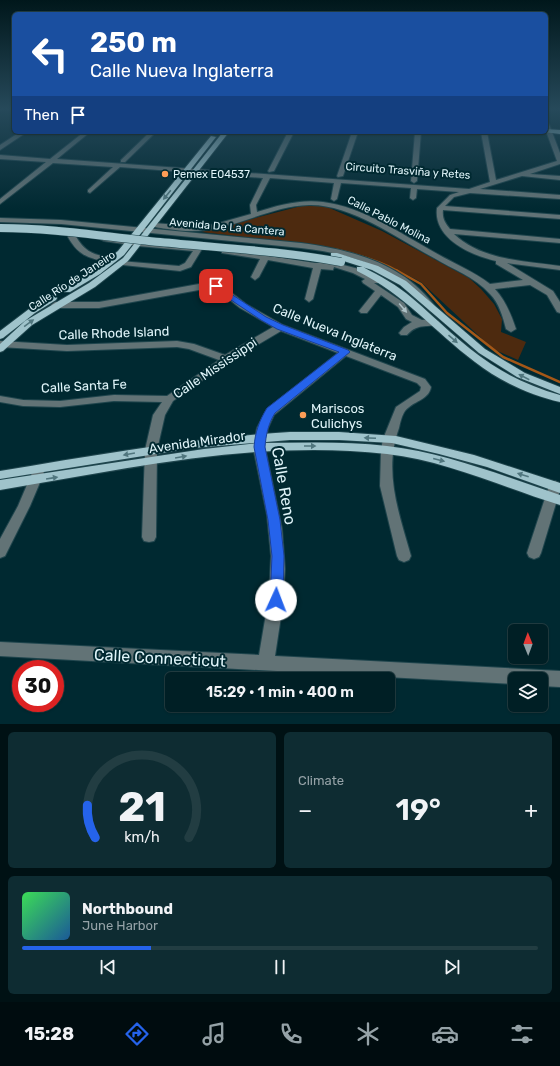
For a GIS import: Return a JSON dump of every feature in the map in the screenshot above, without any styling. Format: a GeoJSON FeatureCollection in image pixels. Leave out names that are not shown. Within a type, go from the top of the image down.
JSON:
{"type":"FeatureCollection","features":[{"type":"Feature","properties":{"kind":"main road","name":"Calle Río de Janeiro"},"geometry":{"type":"LineString","coordinates":[[1,344],[32,311],[78,284],[111,262],[151,228],[210,142]]}},
{"type":"Feature","properties":{"kind":"main road","name":"Calle Río de Janeiro"},"geometry":{"type":"LineString","coordinates":[[1,344],[55,305],[122,263],[134,244],[138,231],[217,142]]}},
{"type":"Feature","properties":{"kind":"main road","name":"Avenida De La Cantera"},"geometry":{"type":"LineString","coordinates":[[0,224],[62,226],[135,235],[309,251],[338,259],[378,277],[392,286],[478,361],[560,391]]}},
{"type":"Feature","properties":{"kind":"main road","name":"Avenida De La Cantera"},"geometry":{"type":"LineString","coordinates":[[0,228],[59,230],[145,241],[338,259],[361,263],[384,272],[403,283],[504,370],[532,389],[560,399]]}},
{"type":"Feature","properties":{"kind":"main road","name":"Avenida Mirador"},"geometry":{"type":"LineString","coordinates":[[0,485],[37,475],[151,456],[204,453],[260,442],[308,446],[388,445],[556,492]]}},
{"type":"Feature","properties":{"kind":"main road","name":"Avenida Mirador"},"geometry":{"type":"LineString","coordinates":[[0,475],[37,475]]}},
{"type":"Feature","properties":{"kind":"street"},"geometry":{"type":"LineString","coordinates":[[0,148],[9,142]]}},
{"type":"Feature","properties":{"kind":"street"},"geometry":{"type":"LineString","coordinates":[[0,202],[74,142]]}},
{"type":"Feature","properties":{"kind":"street"},"geometry":{"type":"LineString","coordinates":[[90,191],[143,142]]}},
{"type":"Feature","properties":{"kind":"street"},"geometry":{"type":"LineString","coordinates":[[255,215],[253,205],[286,142]]}},
{"type":"Feature","properties":{"kind":"street"},"geometry":{"type":"LineString","coordinates":[[334,199],[339,178],[352,142]]}},
{"type":"Feature","properties":{"kind":"street"},"geometry":{"type":"LineString","coordinates":[[413,198],[417,142]]}},
{"type":"Feature","properties":{"kind":"street"},"geometry":{"type":"LineString","coordinates":[[486,142],[493,182]]}},
{"type":"Feature","properties":{"kind":"street"},"geometry":{"type":"LineString","coordinates":[[552,142],[560,162],[466,190],[452,196],[445,201],[440,208],[440,220],[446,231],[467,247],[494,259],[550,293],[560,310]]}},
{"type":"Feature","properties":{"kind":"street"},"geometry":{"type":"LineString","coordinates":[[0,153],[53,159]]}},
{"type":"Feature","properties":{"kind":"street","name":"Circuito Trasviña y Retes"},"geometry":{"type":"LineString","coordinates":[[0,157],[269,173],[560,197]]}},
{"type":"Feature","properties":{"kind":"street"},"geometry":{"type":"LineString","coordinates":[[518,175],[560,178]]}},
{"type":"Feature","properties":{"kind":"street","name":"Circuito Trasviña y Retes"},"geometry":{"type":"LineString","coordinates":[[414,184],[480,186]]}},
{"type":"Feature","properties":{"kind":"street","name":"Calle Pablo Molina"},"geometry":{"type":"LineString","coordinates":[[151,228],[203,229],[298,204],[326,204],[338,207],[388,231],[474,277],[488,287],[502,305],[511,329]]}},
{"type":"Feature","properties":{"kind":"street"},"geometry":{"type":"LineString","coordinates":[[440,208],[559,219]]}},
{"type":"Feature","properties":{"kind":"street","name":"Avenida De La Cantera"},"geometry":{"type":"LineString","coordinates":[[0,220],[32,220],[138,231],[151,228],[185,235],[300,245],[348,254],[382,266],[398,275],[423,294],[434,309]]}},
{"type":"Feature","properties":{"kind":"street"},"geometry":{"type":"LineString","coordinates":[[94,238],[107,237],[112,232],[99,226]]}},
{"type":"Feature","properties":{"kind":"street","name":"Avenida De La Cantera"},"geometry":{"type":"LineString","coordinates":[[0,231],[33,231],[134,244],[294,257],[332,264],[367,276],[409,300]]}},
{"type":"Feature","properties":{"kind":"street"},"geometry":{"type":"LineString","coordinates":[[446,231],[560,241]]}},
{"type":"Feature","properties":{"kind":"street"},"geometry":{"type":"LineString","coordinates":[[174,247],[169,244],[168,240],[175,236],[185,235]]}},
{"type":"Feature","properties":{"kind":"street"},"geometry":{"type":"LineString","coordinates":[[72,237],[80,250],[84,253],[111,262]]}},
{"type":"Feature","properties":{"kind":"street"},"geometry":{"type":"LineString","coordinates":[[122,263],[180,269],[188,266],[198,249]]}},
{"type":"Feature","properties":{"kind":"street"},"geometry":{"type":"LineString","coordinates":[[225,251],[318,265],[352,274],[380,290],[401,305],[412,320],[420,323]]}},
{"type":"Feature","properties":{"kind":"street"},"geometry":{"type":"LineString","coordinates":[[255,278],[265,258]]}},
{"type":"Feature","properties":{"kind":"street"},"geometry":{"type":"LineString","coordinates":[[494,259],[560,268]]}},
{"type":"Feature","properties":{"kind":"street"},"geometry":{"type":"LineString","coordinates":[[309,299],[318,265]]}},
{"type":"Feature","properties":{"kind":"street"},"geometry":{"type":"LineString","coordinates":[[488,287],[531,282]]}},
{"type":"Feature","properties":{"kind":"street","name":"Calle Nueva Inglaterra"},"geometry":{"type":"LineString","coordinates":[[55,305],[99,305],[210,285],[220,288],[244,306],[280,327],[421,381],[426,387],[425,392],[400,409],[388,445],[386,486],[404,556]]}},
{"type":"Feature","properties":{"kind":"street"},"geometry":{"type":"LineString","coordinates":[[364,311],[380,290]]}},
{"type":"Feature","properties":{"kind":"street"},"geometry":{"type":"LineString","coordinates":[[404,333],[408,327],[420,323],[434,322]]}},
{"type":"Feature","properties":{"kind":"street","name":"Calle Mississippi"},"geometry":{"type":"LineString","coordinates":[[148,537],[151,456],[159,415],[169,399],[226,358],[280,327]]}},
{"type":"Feature","properties":{"kind":"street","name":"Calle Rhode Island"},"geometry":{"type":"LineString","coordinates":[[1,344],[67,348],[177,344],[191,346],[226,358]]}},
{"type":"Feature","properties":{"kind":"street","name":"Calle Reno"},"geometry":{"type":"LineString","coordinates":[[266,663],[276,600],[278,556],[274,520],[260,442],[265,420],[271,410],[345,352]]}},
{"type":"Feature","properties":{"kind":"street","name":"Calle Santa Fe"},"geometry":{"type":"LineString","coordinates":[[0,399],[23,403],[60,404],[114,398],[169,399]]}},
{"type":"Feature","properties":{"kind":"street"},"geometry":{"type":"LineString","coordinates":[[0,552],[37,475]]}},
{"type":"Feature","properties":{"kind":"street"},"geometry":{"type":"LineString","coordinates":[[534,553],[556,492]]}},
{"type":"Feature","properties":{"kind":"street","name":"Calle Connecticut"},"geometry":{"type":"LineString","coordinates":[[0,650],[560,679]]}},
{"type":"Feature","properties":{"kind":"shaded area"},"geometry":{"type":"Polygon","coordinates":[[[301,206],[325,206],[382,231],[469,278],[494,304],[502,319],[501,332],[526,342],[518,360],[493,349],[421,282],[390,266],[341,250],[305,244],[201,232],[301,206]]]}},
{"type":"Feature","properties":{"kind":"waterway"},"geometry":{"type":"LineString","coordinates":[[335,249],[359,255],[398,271]]}},
{"type":"Feature","properties":{"kind":"waterway"},"geometry":{"type":"LineString","coordinates":[[396,270],[421,284],[447,313],[503,357],[560,382]]}},
{"type":"Feature","properties":{"kind":"place","name":"Pemex E04537"},"geometry":{"type":"Point","coordinates":[165,174]}},
{"type":"Feature","properties":{"kind":"place","name":"Mariscos Culichys"},"geometry":{"type":"Point","coordinates":[303,415]}},
{"type":"Feature","properties":{"kind":"route"},"geometry":{"type":"LineString","coordinates":[[216,286],[264,319],[280,327],[345,352],[271,410],[265,420],[260,436],[259,447],[274,520],[278,556],[276,600]]}}]}
